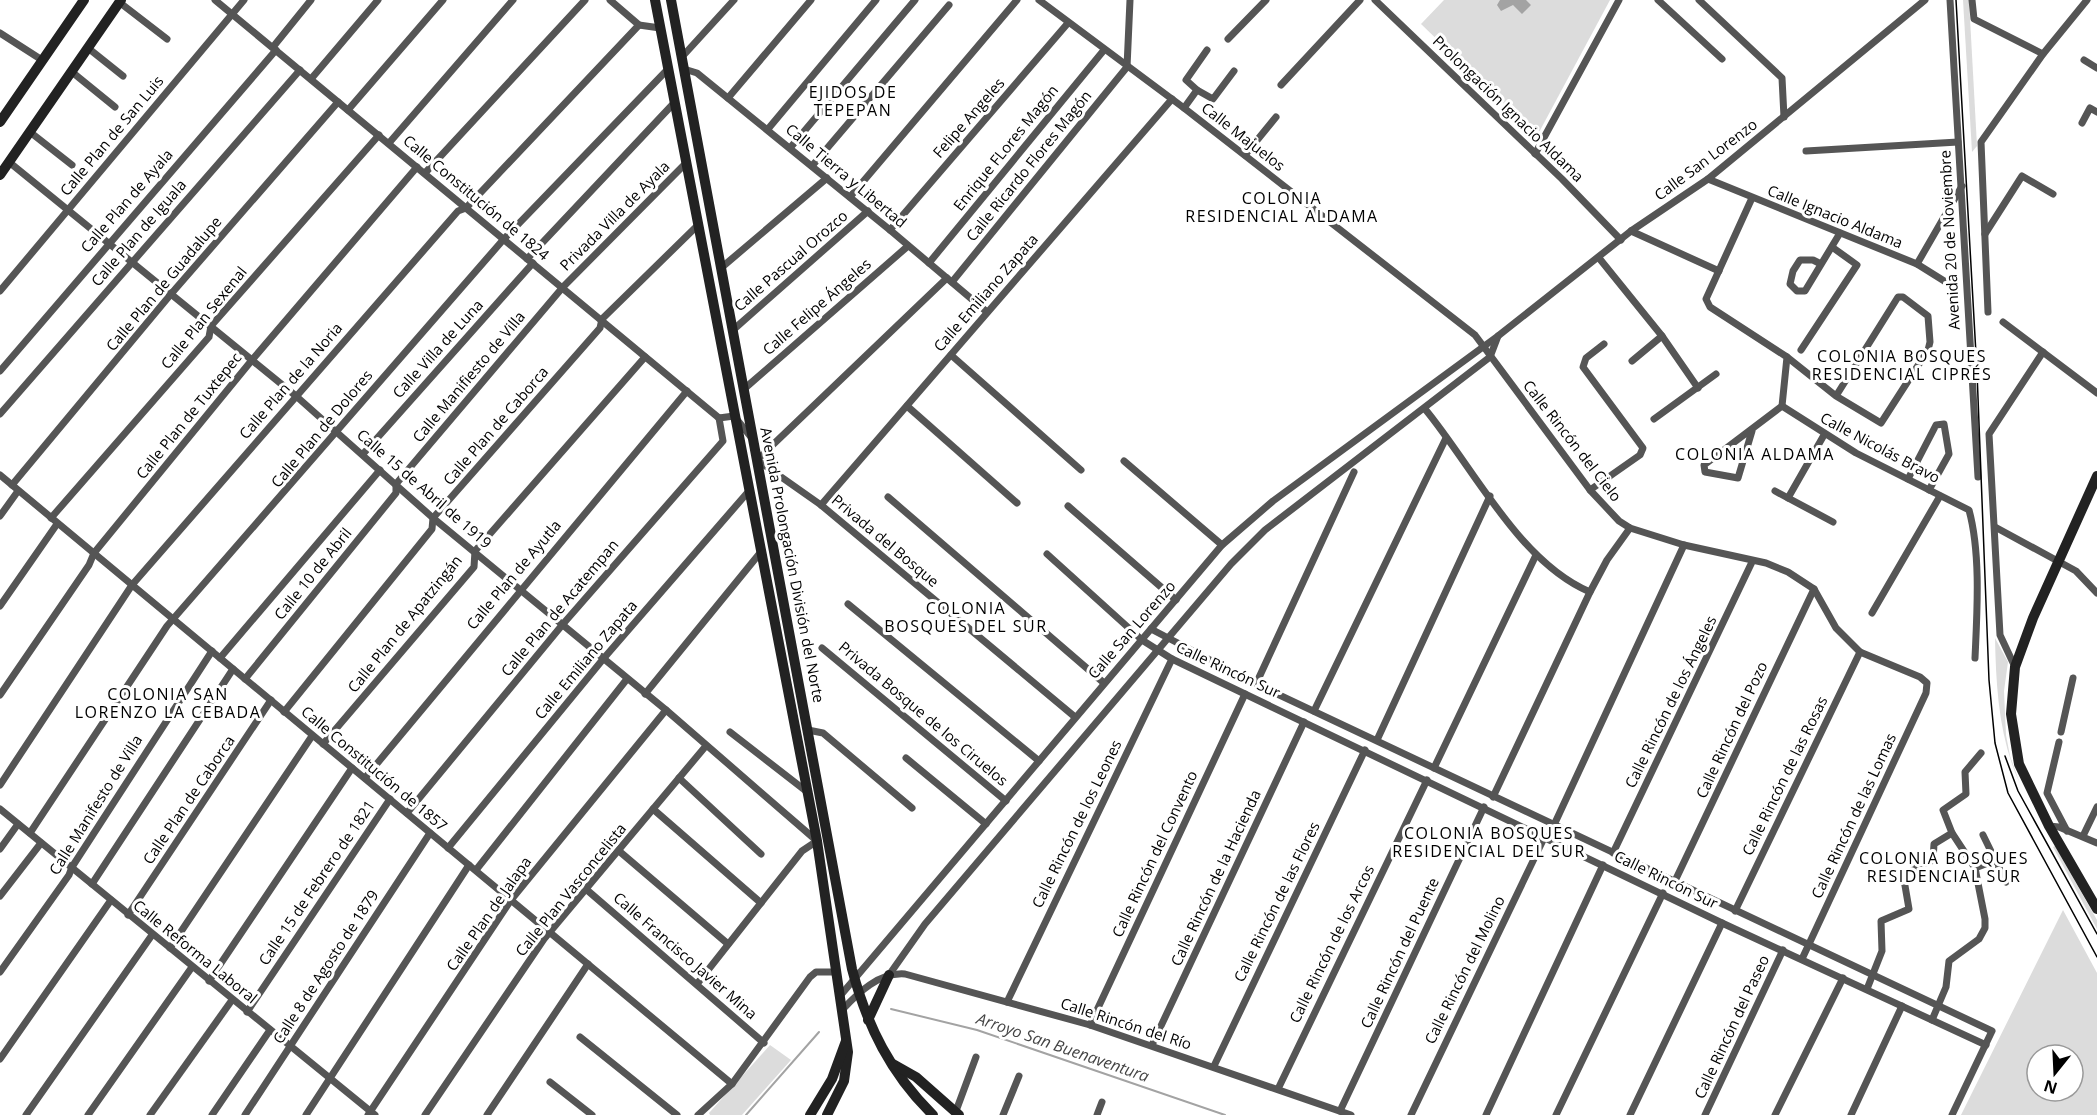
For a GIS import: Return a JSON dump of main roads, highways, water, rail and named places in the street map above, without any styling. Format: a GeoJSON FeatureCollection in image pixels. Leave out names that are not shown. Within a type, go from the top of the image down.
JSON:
{"type":"FeatureCollection","features":[{"type":"Feature","properties":{"kind":"main road"},"geometry":{"type":"LineString","coordinates":[[0,122],[84,0]]}},
{"type":"Feature","properties":{"kind":"main road","name":"Avenida Prolongación División del Norte"},"geometry":{"type":"LineString","coordinates":[[655,0],[817,841],[835,972],[847,1038],[847,1069],[840,1093],[827,1115]]}},
{"type":"Feature","properties":{"kind":"main road","name":"Avenida Prolongación División del Norte"},"geometry":{"type":"LineString","coordinates":[[671,0],[854,977],[868,1020],[890,1062],[910,1091],[933,1115]]}},
{"type":"Feature","properties":{"kind":"main road"},"geometry":{"type":"LineString","coordinates":[[0,175],[120,1]]}},
{"type":"Feature","properties":{"kind":"main road"},"geometry":{"type":"LineString","coordinates":[[2097,477],[2033,618],[2015,667],[2010,714],[2019,764],[2049,826],[2097,909]]}},
{"type":"Feature","properties":{"kind":"main road"},"geometry":{"type":"LineString","coordinates":[[868,1020],[889,975]]}},
{"type":"Feature","properties":{"kind":"main road"},"geometry":{"type":"LineString","coordinates":[[810,1115],[832,1079],[847,1038]]}},
{"type":"Feature","properties":{"kind":"main road"},"geometry":{"type":"LineString","coordinates":[[890,1062],[916,1077],[958,1113]]}},
{"type":"Feature","properties":{"kind":"waterway","name":"Arroyo San Buenaventura"},"geometry":{"type":"LineString","coordinates":[[891,1009],[977,1030],[1225,1115]]}},
{"type":"Feature","properties":{"kind":"waterway","name":"Arroyo San Buenaventura"},"geometry":{"type":"LineString","coordinates":[[746,1115],[819,1032]]}},
{"type":"Feature","properties":{"kind":"tram line"},"geometry":{"type":"LineString","coordinates":[[1956,0],[1977,372],[1989,680],[1995,743],[2008,793],[2097,957]]}},
{"type":"Feature","properties":{"kind":"tram line"},"geometry":{"type":"LineString","coordinates":[[2005,756],[2018,791],[2097,934]]}},
{"type":"Feature","properties":{"kind":"district","name":"EJIDOS DE TEPEPAN"},"geometry":{"type":"Point","coordinates":[853,101]}},
{"type":"Feature","properties":{"kind":"district","name":"COLONIA RESIDENCIAL ALDAMA"},"geometry":{"type":"Point","coordinates":[1282,207]}},
{"type":"Feature","properties":{"kind":"district","name":"COLONIA BOSQUES RESIDENCIAL CIPRÉS"},"geometry":{"type":"Point","coordinates":[1902,365]}},
{"type":"Feature","properties":{"kind":"district","name":"COLONIA ALDAMA"},"geometry":{"type":"Point","coordinates":[1755,454]}},
{"type":"Feature","properties":{"kind":"district","name":"COLONIA BOSQUES DEL SUR"},"geometry":{"type":"Point","coordinates":[966,617]}},
{"type":"Feature","properties":{"kind":"district","name":"COLONIA SAN LORENZO LA CEBADA"},"geometry":{"type":"Point","coordinates":[168,703]}},
{"type":"Feature","properties":{"kind":"district","name":"COLONIA BOSQUES RESIDENCIAL DEL SUR"},"geometry":{"type":"Point","coordinates":[1489,842]}},
{"type":"Feature","properties":{"kind":"district","name":"COLONIA BOSQUES RESIDENCIAL SUR"},"geometry":{"type":"Point","coordinates":[1944,867]}}]}
